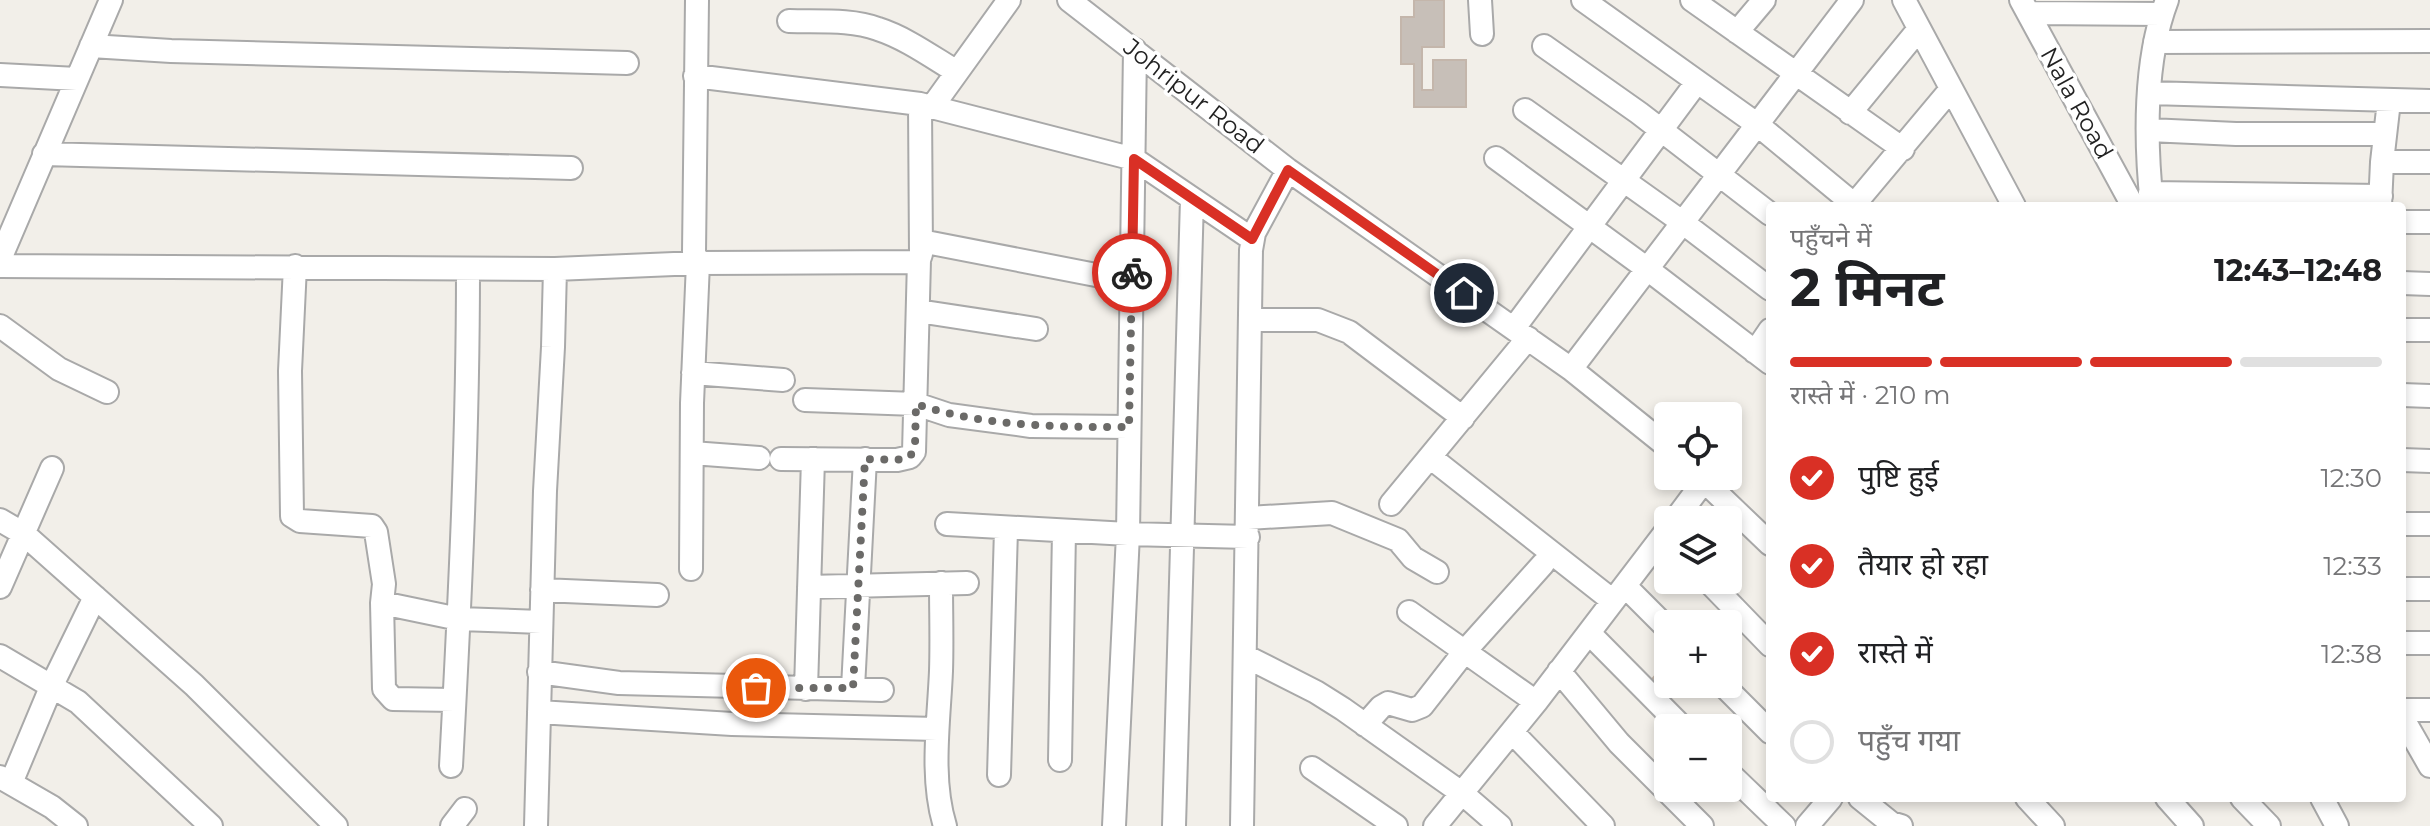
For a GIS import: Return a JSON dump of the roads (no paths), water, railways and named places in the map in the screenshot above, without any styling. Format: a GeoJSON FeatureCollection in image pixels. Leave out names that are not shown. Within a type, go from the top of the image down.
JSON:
{"type":"FeatureCollection","features":[{"type":"Feature","properties":{"kind":"street"},"geometry":{"type":"LineString","coordinates":[[0,259],[7,224],[44,154],[111,0]]}},
{"type":"Feature","properties":{"kind":"street"},"geometry":{"type":"LineString","coordinates":[[691,569],[693,373],[698,263],[694,252],[697,0]]}},
{"type":"Feature","properties":{"kind":"street"},"geometry":{"type":"LineString","coordinates":[[692,453],[813,459],[897,460],[910,457],[915,446],[926,105],[957,72],[1009,0]]}},
{"type":"Feature","properties":{"kind":"street"},"geometry":{"type":"LineString","coordinates":[[1480,0],[1482,34]]}},
{"type":"Feature","properties":{"kind":"street"},"geometry":{"type":"LineString","coordinates":[[1583,0],[1758,125],[1851,202]]}},
{"type":"Feature","properties":{"kind":"street"},"geometry":{"type":"LineString","coordinates":[[1692,0],[1903,149]]}},
{"type":"Feature","properties":{"kind":"street"},"geometry":{"type":"LineString","coordinates":[[1737,32],[1764,0]]}},
{"type":"Feature","properties":{"kind":"street"},"geometry":{"type":"LineString","coordinates":[[1571,369],[1852,0]]}},
{"type":"Feature","properties":{"kind":"street"},"geometry":{"type":"LineString","coordinates":[[1904,0],[2012,202]]}},
{"type":"Feature","properties":{"kind":"street","name":"Johripur Road"},"geometry":{"type":"LineString","coordinates":[[1081,4],[1288,170],[1571,369],[1654,436]]}},
{"type":"Feature","properties":{"kind":"street"},"geometry":{"type":"LineString","coordinates":[[2024,6],[2165,7],[2155,42],[2145,202],[2380,201],[2389,101]]}},
{"type":"Feature","properties":{"kind":"street","name":"Nala Road"},"geometry":{"type":"LineString","coordinates":[[2024,6],[2145,202]]}},
{"type":"Feature","properties":{"kind":"street"},"geometry":{"type":"LineString","coordinates":[[789,21],[859,24],[878,28],[957,72]]}},
{"type":"Feature","properties":{"kind":"street"},"geometry":{"type":"LineString","coordinates":[[1850,113],[1919,29]]}},
{"type":"Feature","properties":{"kind":"street"},"geometry":{"type":"LineString","coordinates":[[2155,42],[2430,41]]}},
{"type":"Feature","properties":{"kind":"street"},"geometry":{"type":"LineString","coordinates":[[91,46],[627,63]]}},
{"type":"Feature","properties":{"kind":"street"},"geometry":{"type":"LineString","coordinates":[[1544,46],[1766,211]]}},
{"type":"Feature","properties":{"kind":"street"},"geometry":{"type":"LineString","coordinates":[[1114,826],[1128,534],[1135,50]]}},
{"type":"Feature","properties":{"kind":"street"},"geometry":{"type":"LineString","coordinates":[[0,75],[77,79]]}},
{"type":"Feature","properties":{"kind":"street"},"geometry":{"type":"LineString","coordinates":[[695,76],[926,105],[1134,159],[1252,239]]}},
{"type":"Feature","properties":{"kind":"street"},"geometry":{"type":"LineString","coordinates":[[1391,504],[1463,418],[1590,227],[1697,82]]}},
{"type":"Feature","properties":{"kind":"street"},"geometry":{"type":"LineString","coordinates":[[1858,202],[1951,89]]}},
{"type":"Feature","properties":{"kind":"street"},"geometry":{"type":"LineString","coordinates":[[2150,93],[2430,101]]}},
{"type":"Feature","properties":{"kind":"street"},"geometry":{"type":"LineString","coordinates":[[1525,110],[1766,286]]}},
{"type":"Feature","properties":{"kind":"street"},"geometry":{"type":"LineString","coordinates":[[2149,130],[2236,134],[2384,134]]}},
{"type":"Feature","properties":{"kind":"street"},"geometry":{"type":"LineString","coordinates":[[44,154],[571,168]]}},
{"type":"Feature","properties":{"kind":"street"},"geometry":{"type":"LineString","coordinates":[[1496,158],[1762,358]]}},
{"type":"Feature","properties":{"kind":"street"},"geometry":{"type":"LineString","coordinates":[[2382,162],[2430,162]]}},
{"type":"Feature","properties":{"kind":"street"},"geometry":{"type":"LineString","coordinates":[[1242,826],[1252,239],[1288,170]]}},
{"type":"Feature","properties":{"kind":"street"},"geometry":{"type":"LineString","coordinates":[[1174,826],[1192,199]]}},
{"type":"Feature","properties":{"kind":"street"},"geometry":{"type":"LineString","coordinates":[[2406,222],[2430,222]]}},
{"type":"Feature","properties":{"kind":"street"},"geometry":{"type":"LineString","coordinates":[[920,250],[1132,282]]}},
{"type":"Feature","properties":{"kind":"street"},"geometry":{"type":"LineString","coordinates":[[0,266],[555,269],[698,263],[912,262],[920,250]]}},
{"type":"Feature","properties":{"kind":"street"},"geometry":{"type":"LineString","coordinates":[[295,266],[290,371],[292,516],[300,521],[372,526],[376,532],[384,584],[384,689],[393,699],[454,700]]}},
{"type":"Feature","properties":{"kind":"street"},"geometry":{"type":"LineString","coordinates":[[451,766],[468,370],[468,269]]}},
{"type":"Feature","properties":{"kind":"street"},"geometry":{"type":"LineString","coordinates":[[536,826],[555,269]]}},
{"type":"Feature","properties":{"kind":"street"},"geometry":{"type":"LineString","coordinates":[[2406,283],[2430,284]]}},
{"type":"Feature","properties":{"kind":"street"},"geometry":{"type":"LineString","coordinates":[[918,311],[1036,329]]}},
{"type":"Feature","properties":{"kind":"street"},"geometry":{"type":"LineString","coordinates":[[1250,320],[1318,320],[1349,332],[1463,418]]}},
{"type":"Feature","properties":{"kind":"street"},"geometry":{"type":"LineString","coordinates":[[0,326],[59,369],[107,392]]}},
{"type":"Feature","properties":{"kind":"street"},"geometry":{"type":"LineString","coordinates":[[2406,330],[2430,330]]}},
{"type":"Feature","properties":{"kind":"street"},"geometry":{"type":"LineString","coordinates":[[693,373],[783,380]]}},
{"type":"Feature","properties":{"kind":"street"},"geometry":{"type":"LineString","coordinates":[[2406,395],[2430,396]]}},
{"type":"Feature","properties":{"kind":"street"},"geometry":{"type":"LineString","coordinates":[[805,400],[916,404],[949,415],[1007,424],[1129,427]]}},
{"type":"Feature","properties":{"kind":"street"},"geometry":{"type":"LineString","coordinates":[[1430,457],[1654,619]]}},
{"type":"Feature","properties":{"kind":"street"},"geometry":{"type":"LineString","coordinates":[[806,689],[813,459]]}},
{"type":"Feature","properties":{"kind":"street"},"geometry":{"type":"LineString","coordinates":[[853,688],[865,459]]}},
{"type":"Feature","properties":{"kind":"street"},"geometry":{"type":"LineString","coordinates":[[2406,460],[2430,461]]}},
{"type":"Feature","properties":{"kind":"street"},"geometry":{"type":"LineString","coordinates":[[0,587],[52,468]]}},
{"type":"Feature","properties":{"kind":"street"},"geometry":{"type":"LineString","coordinates":[[1714,490],[1766,540]]}},
{"type":"Feature","properties":{"kind":"street"},"geometry":{"type":"LineString","coordinates":[[947,524],[1183,536],[1332,513],[1398,540],[1413,558],[1437,572]]}},
{"type":"Feature","properties":{"kind":"street"},"geometry":{"type":"LineString","coordinates":[[0,520],[24,534],[194,685],[336,826]]}},
{"type":"Feature","properties":{"kind":"street"},"geometry":{"type":"LineString","coordinates":[[2406,524],[2430,524]]}},
{"type":"Feature","properties":{"kind":"street"},"geometry":{"type":"LineString","coordinates":[[999,775],[1006,529]]}},
{"type":"Feature","properties":{"kind":"street"},"geometry":{"type":"LineString","coordinates":[[1060,760],[1064,531]]}},
{"type":"Feature","properties":{"kind":"street"},"geometry":{"type":"LineString","coordinates":[[1440,824],[1654,549]]}},
{"type":"Feature","properties":{"kind":"street"},"geometry":{"type":"LineString","coordinates":[[1365,725],[1388,703],[1412,710],[1422,706],[1465,651],[1543,564]]}},
{"type":"Feature","properties":{"kind":"street"},"geometry":{"type":"LineString","coordinates":[[941,583],[941,671],[937,729],[939,808],[945,826]]}},
{"type":"Feature","properties":{"kind":"street"},"geometry":{"type":"LineString","coordinates":[[809,587],[967,583]]}},
{"type":"Feature","properties":{"kind":"street"},"geometry":{"type":"LineString","coordinates":[[2406,589],[2430,589]]}},
{"type":"Feature","properties":{"kind":"street"},"geometry":{"type":"LineString","coordinates":[[542,590],[657,595]]}},
{"type":"Feature","properties":{"kind":"street"},"geometry":{"type":"LineString","coordinates":[[1721,594],[1766,641]]}},
{"type":"Feature","properties":{"kind":"street"},"geometry":{"type":"LineString","coordinates":[[76,826],[52,807],[5,780],[95,597]]}},
{"type":"Feature","properties":{"kind":"street"},"geometry":{"type":"LineString","coordinates":[[382,603],[459,619],[541,622]]}},
{"type":"Feature","properties":{"kind":"street"},"geometry":{"type":"LineString","coordinates":[[1409,612],[1536,702]]}},
{"type":"Feature","properties":{"kind":"street"},"geometry":{"type":"LineString","coordinates":[[1589,633],[1669,714]]}},
{"type":"Feature","properties":{"kind":"street"},"geometry":{"type":"LineString","coordinates":[[2406,643],[2430,643]]}},
{"type":"Feature","properties":{"kind":"street"},"geometry":{"type":"LineString","coordinates":[[0,656],[78,702],[211,826]]}},
{"type":"Feature","properties":{"kind":"street"},"geometry":{"type":"LineString","coordinates":[[1245,656],[1316,692],[1463,794],[1500,826]]}},
{"type":"Feature","properties":{"kind":"street"},"geometry":{"type":"LineString","coordinates":[[1559,671],[1619,743],[1702,826]]}},
{"type":"Feature","properties":{"kind":"street"},"geometry":{"type":"LineString","coordinates":[[539,672],[619,683],[882,690]]}},
{"type":"Feature","properties":{"kind":"street"},"geometry":{"type":"LineString","coordinates":[[1736,698],[1766,728]]}},
{"type":"Feature","properties":{"kind":"street"},"geometry":{"type":"LineString","coordinates":[[2406,710],[2430,710]]}},
{"type":"Feature","properties":{"kind":"street"},"geometry":{"type":"LineString","coordinates":[[539,712],[732,724],[937,729]]}},
{"type":"Feature","properties":{"kind":"street"},"geometry":{"type":"LineString","coordinates":[[2406,724],[2430,766]]}},
{"type":"Feature","properties":{"kind":"street"},"geometry":{"type":"LineString","coordinates":[[1512,732],[1603,826]]}},
{"type":"Feature","properties":{"kind":"street"},"geometry":{"type":"LineString","coordinates":[[1312,768],[1396,826]]}},
{"type":"Feature","properties":{"kind":"street"},"geometry":{"type":"LineString","coordinates":[[1742,786],[1784,826]]}},
{"type":"Feature","properties":{"kind":"street"},"geometry":{"type":"LineString","coordinates":[[1807,826],[1828,802]]}},
{"type":"Feature","properties":{"kind":"street"},"geometry":{"type":"LineString","coordinates":[[1865,802],[1891,823],[1901,826]]}},
{"type":"Feature","properties":{"kind":"street"},"geometry":{"type":"LineString","coordinates":[[2031,802],[2053,826]]}},
{"type":"Feature","properties":{"kind":"street"},"geometry":{"type":"LineString","coordinates":[[2171,802],[2192,826]]}},
{"type":"Feature","properties":{"kind":"street"},"geometry":{"type":"LineString","coordinates":[[2246,802],[2269,826]]}},
{"type":"Feature","properties":{"kind":"street"},"geometry":{"type":"LineString","coordinates":[[2324,802],[2337,826]]}}]}
